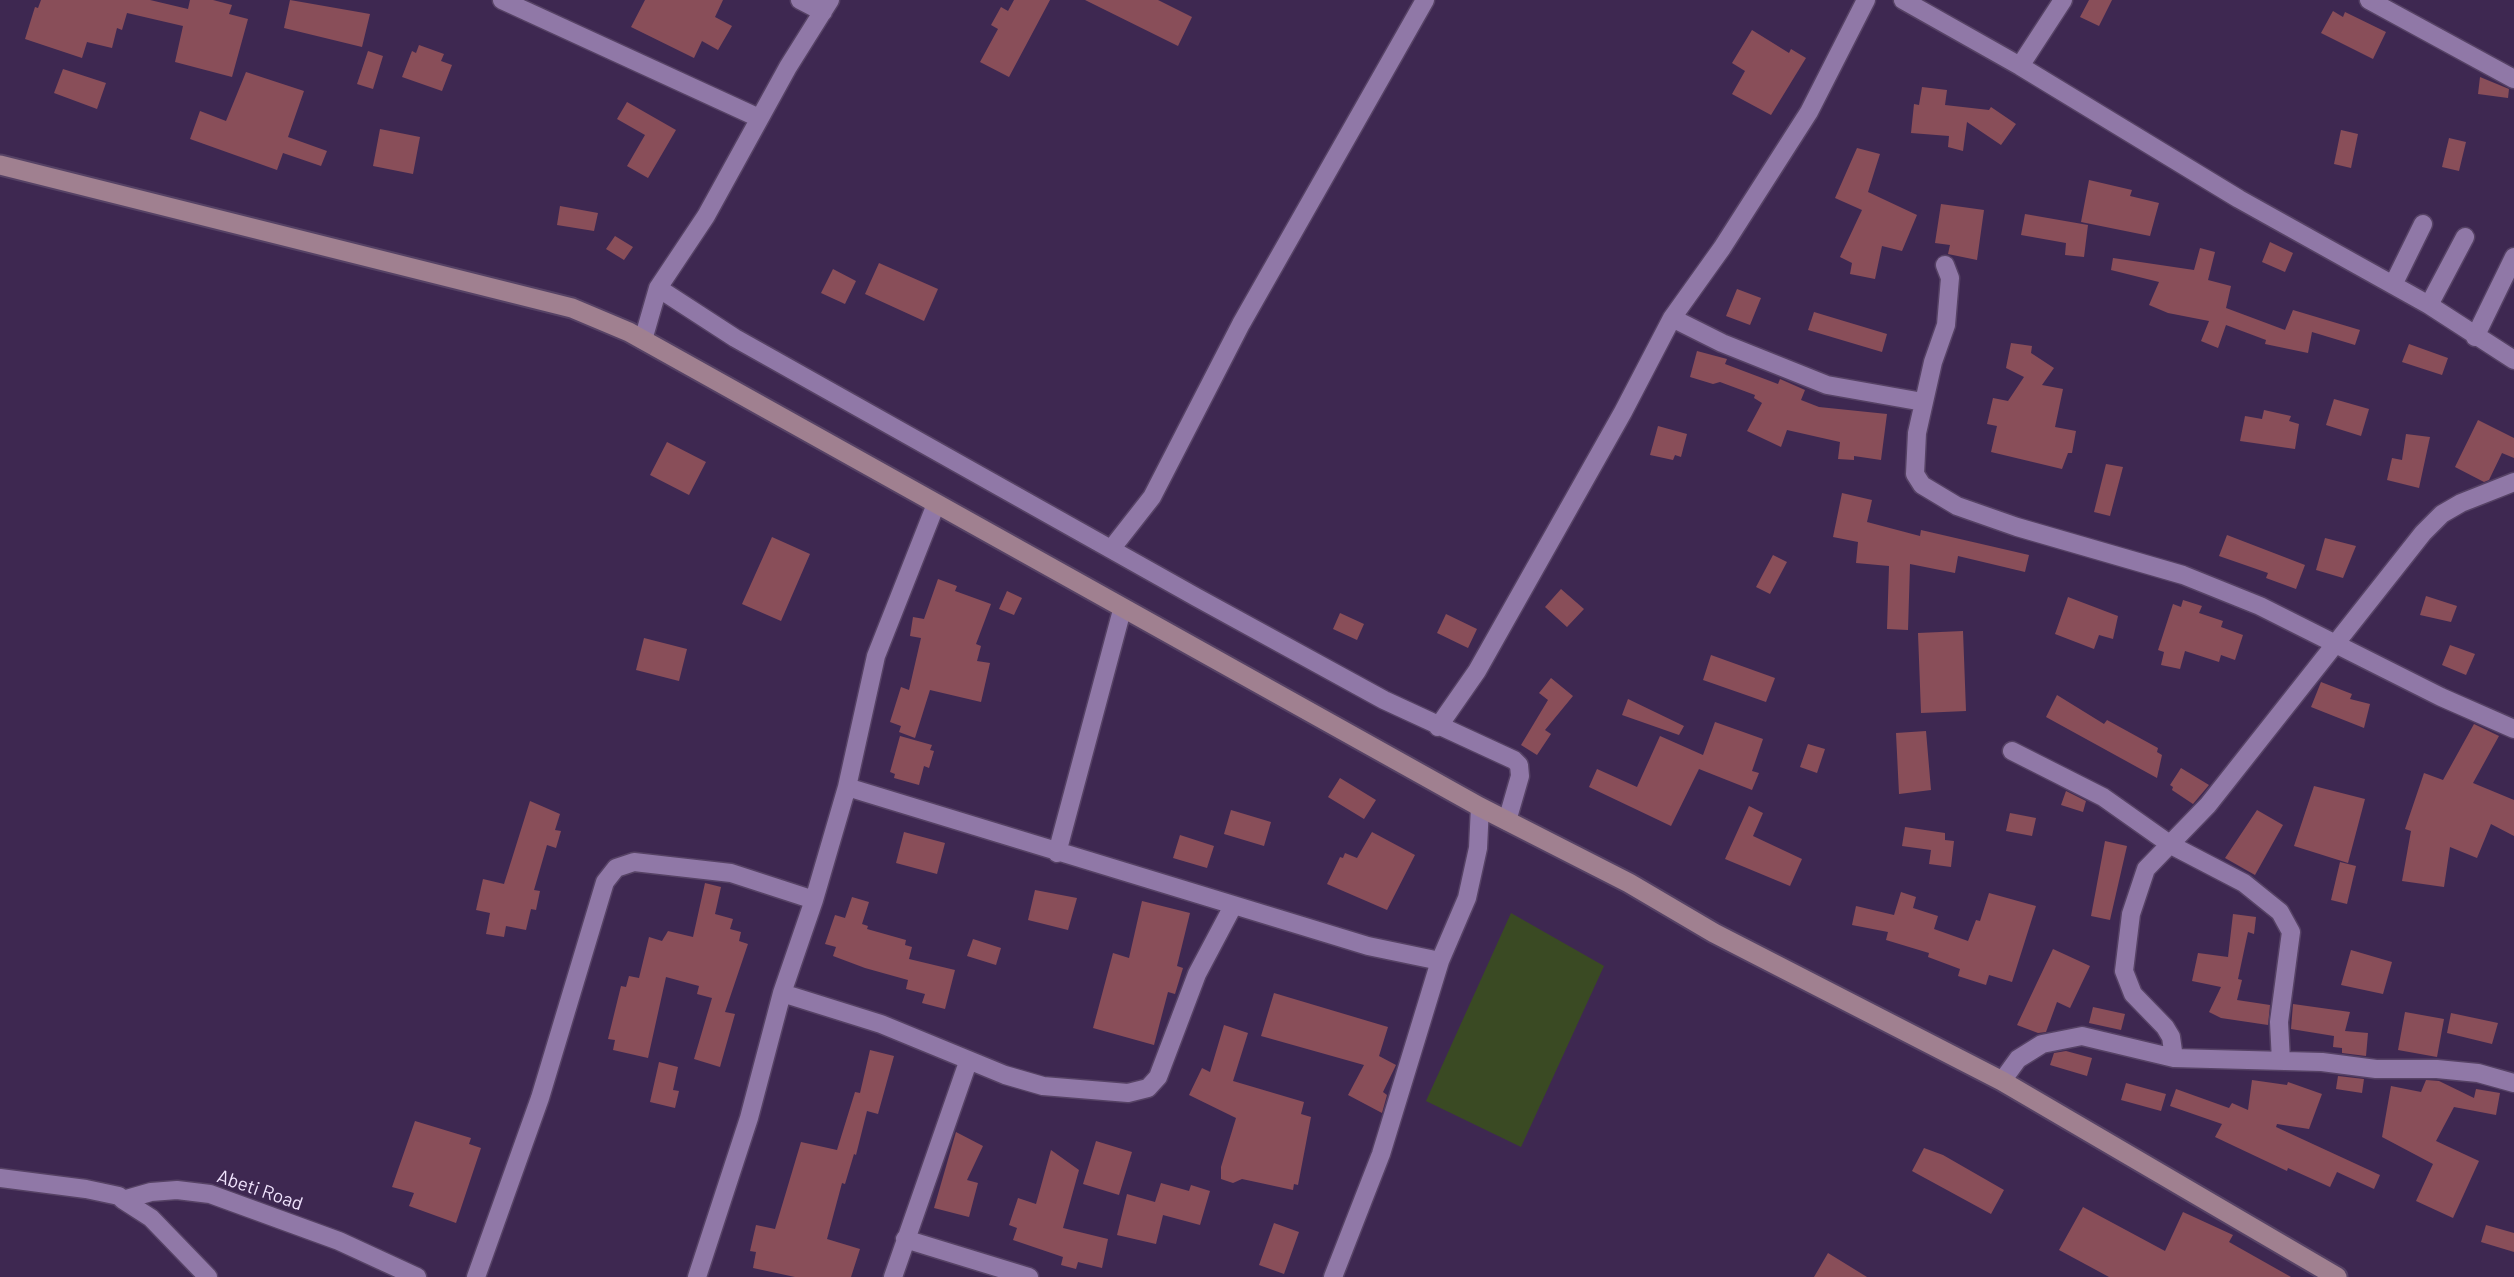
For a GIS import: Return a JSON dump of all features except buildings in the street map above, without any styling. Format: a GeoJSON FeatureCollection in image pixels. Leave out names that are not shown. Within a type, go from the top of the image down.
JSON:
{"type":"FeatureCollection","features":[{"type":"Feature","properties":{"kind":"main road"},"geometry":{"type":"LineString","coordinates":[[0,165],[572,308],[643,340],[1122,610],[1480,807],[1629,883],[1714,933],[2003,1081],[2337,1277]]}},
{"type":"Feature","properties":{"kind":"street"},"geometry":{"type":"LineString","coordinates":[[502,0],[760,118]]}},
{"type":"Feature","properties":{"kind":"street"},"geometry":{"type":"LineString","coordinates":[[643,340],[658,289],[706,216],[826,6],[800,0]]}},
{"type":"Feature","properties":{"kind":"street"},"geometry":{"type":"LineString","coordinates":[[1112,548],[1152,497],[1241,324],[1425,0]]}},
{"type":"Feature","properties":{"kind":"street"},"geometry":{"type":"LineString","coordinates":[[1438,727],[1477,671],[1623,412],[1672,318],[1723,247],[1808,112],[1866,0]]}},
{"type":"Feature","properties":{"kind":"street"},"geometry":{"type":"LineString","coordinates":[[1903,0],[2020,66],[2239,200],[2429,305],[2514,360]]}},
{"type":"Feature","properties":{"kind":"street"},"geometry":{"type":"LineString","coordinates":[[2020,66],[2063,0]]}},
{"type":"Feature","properties":{"kind":"street"},"geometry":{"type":"LineString","coordinates":[[2369,0],[2514,79]]}},
{"type":"Feature","properties":{"kind":"street"},"geometry":{"type":"LineString","coordinates":[[2393,285],[2423,224]]}},
{"type":"Feature","properties":{"kind":"street"},"geometry":{"type":"LineString","coordinates":[[2429,305],[2465,237]]}},
{"type":"Feature","properties":{"kind":"street"},"geometry":{"type":"LineString","coordinates":[[2475,337],[2514,257]]}},
{"type":"Feature","properties":{"kind":"street"},"geometry":{"type":"LineString","coordinates":[[1945,265],[1950,278],[1946,325],[1923,402],[1915,474],[1934,494],[2017,527],[2183,575],[2260,606],[2441,697],[2514,729]]}},
{"type":"Feature","properties":{"kind":"street"},"geometry":{"type":"LineString","coordinates":[[658,289],[735,338],[1265,636],[1438,727],[1514,760],[1519,765],[1520,776],[1507,821]]}},
{"type":"Feature","properties":{"kind":"street"},"geometry":{"type":"LineString","coordinates":[[1672,318],[1722,343],[1827,384],[1923,402]]}},
{"type":"Feature","properties":{"kind":"street"},"geometry":{"type":"LineString","coordinates":[[2174,1058],[2171,1037],[2165,1027],[2133,994],[2124,971],[2125,946],[2136,891],[2146,869],[2208,805],[2336,644],[2386,576],[2442,514],[2461,503],[2514,482]]}},
{"type":"Feature","properties":{"kind":"street"},"geometry":{"type":"LineString","coordinates":[[697,1277],[749,1118],[782,993],[814,900],[847,787],[876,656],[936,504]]}},
{"type":"Feature","properties":{"kind":"street"},"geometry":{"type":"LineString","coordinates":[[1057,853],[1122,610]]}},
{"type":"Feature","properties":{"kind":"street"},"geometry":{"type":"LineString","coordinates":[[2011,751],[2103,797],[2171,845],[2244,883],[2287,921],[2291,947],[2281,1000],[2281,1061]]}},
{"type":"Feature","properties":{"kind":"street"},"geometry":{"type":"LineString","coordinates":[[847,787],[1368,946],[1440,961]]}},
{"type":"Feature","properties":{"kind":"street"},"geometry":{"type":"LineString","coordinates":[[1333,1277],[1381,1154],[1440,961],[1467,898],[1478,848],[1480,807]]}},
{"type":"Feature","properties":{"kind":"street"},"geometry":{"type":"LineString","coordinates":[[476,1277],[540,1098],[604,882],[616,868],[634,862],[731,873],[814,900]]}},
{"type":"Feature","properties":{"kind":"street"},"geometry":{"type":"LineString","coordinates":[[782,993],[881,1024],[968,1062],[1043,1086],[1128,1093],[1148,1088],[1158,1077],[1197,974],[1233,906]]}},
{"type":"Feature","properties":{"kind":"street"},"geometry":{"type":"LineString","coordinates":[[2003,1081],[2018,1059],[2042,1044],[2059,1038],[2082,1036],[2174,1058],[2281,1061],[2376,1069],[2437,1069],[2478,1073],[2514,1083]]}},
{"type":"Feature","properties":{"kind":"street"},"geometry":{"type":"LineString","coordinates":[[893,1277],[968,1062]]}},
{"type":"Feature","properties":{"kind":"street"},"geometry":{"type":"LineString","coordinates":[[0,1178],[118,1196],[151,1218],[208,1277]]}},
{"type":"Feature","properties":{"kind":"street","name":"Abeti Road"},"geometry":{"type":"LineString","coordinates":[[123,1200],[151,1192],[177,1190],[210,1194],[339,1241],[417,1277]]}},
{"type":"Feature","properties":{"kind":"street"},"geometry":{"type":"LineString","coordinates":[[905,1239],[1029,1277]]}},
{"type":"Feature","properties":{"kind":"green space"},"geometry":{"type":"Polygon","coordinates":[[[1511,913],[1604,966],[1521,1147],[1426,1101],[1511,913]]]}}]}
